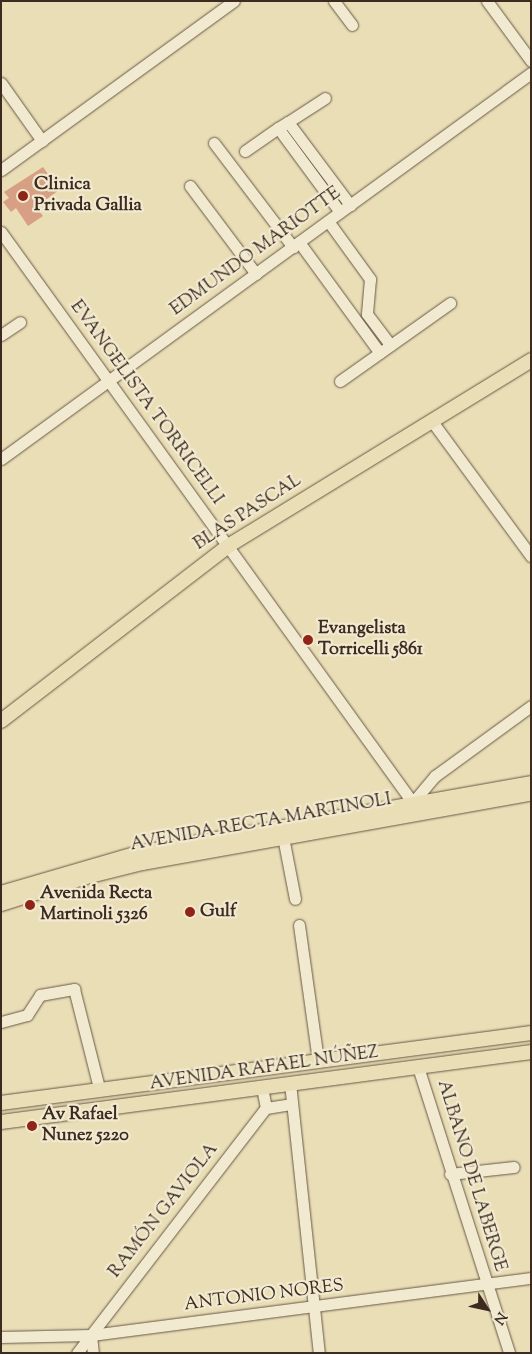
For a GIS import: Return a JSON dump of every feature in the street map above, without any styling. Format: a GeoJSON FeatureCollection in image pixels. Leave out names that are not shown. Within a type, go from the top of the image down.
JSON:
{"type":"FeatureCollection","features":[{"type":"Feature","properties":{"kind":"main road","name":"BLAS PASCAL"},"geometry":{"type":"LineString","coordinates":[[1,721],[228,546],[531,360]]}},
{"type":"Feature","properties":{"kind":"main road","name":"AVENIDA RECTA MARTINOLI"},"geometry":{"type":"LineString","coordinates":[[1,904],[86,876],[142,863],[338,828],[350,820],[408,810],[531,783]]}},
{"type":"Feature","properties":{"kind":"main road","name":"AVENIDA RECTA MARTINOLI"},"geometry":{"type":"LineString","coordinates":[[1,893],[138,853],[417,808],[531,794]]}},
{"type":"Feature","properties":{"kind":"main road","name":"AVENIDA RAFAEL NÚÑEZ"},"geometry":{"type":"LineString","coordinates":[[1,1103],[98,1088],[531,1033]]}},
{"type":"Feature","properties":{"kind":"main road"},"geometry":{"type":"LineString","coordinates":[[290,1083],[292,1077],[302,1071],[374,1062],[390,1051]]}},
{"type":"Feature","properties":{"kind":"main road","name":"AVENIDA RAFAEL NÚÑEZ"},"geometry":{"type":"LineString","coordinates":[[1,1122],[531,1052]]}},
{"type":"Feature","properties":{"kind":"main road"},"geometry":{"type":"LineString","coordinates":[[241,1071],[253,1075],[262,1088]]}},
{"type":"Feature","properties":{"kind":"street"},"geometry":{"type":"LineString","coordinates":[[1,170],[234,1]]}},
{"type":"Feature","properties":{"kind":"street"},"geometry":{"type":"LineString","coordinates":[[334,1],[352,25]]}},
{"type":"Feature","properties":{"kind":"street"},"geometry":{"type":"LineString","coordinates":[[487,1],[531,61]]}},
{"type":"Feature","properties":{"kind":"street","name":"EDMUNDO MARIOTTE"},"geometry":{"type":"LineString","coordinates":[[1,459],[530,76]]}},
{"type":"Feature","properties":{"kind":"street"},"geometry":{"type":"LineString","coordinates":[[1,83],[42,141]]}},
{"type":"Feature","properties":{"kind":"street"},"geometry":{"type":"LineString","coordinates":[[246,151],[325,98]]}},
{"type":"Feature","properties":{"kind":"street"},"geometry":{"type":"LineString","coordinates":[[283,125],[350,205]]}},
{"type":"Feature","properties":{"kind":"street"},"geometry":{"type":"LineString","coordinates":[[283,125],[340,212]]}},
{"type":"Feature","properties":{"kind":"street"},"geometry":{"type":"LineString","coordinates":[[214,143],[296,245],[362,318],[390,345]]}},
{"type":"Feature","properties":{"kind":"street"},"geometry":{"type":"LineString","coordinates":[[190,186],[256,274]]}},
{"type":"Feature","properties":{"kind":"street"},"geometry":{"type":"LineString","coordinates":[[328,221],[370,279],[362,318],[380,353]]}},
{"type":"Feature","properties":{"kind":"street","name":"EVANGELISTA TORRICELLI"},"geometry":{"type":"LineString","coordinates":[[1,232],[417,808]]}},
{"type":"Feature","properties":{"kind":"street"},"geometry":{"type":"LineString","coordinates":[[340,381],[450,303]]}},
{"type":"Feature","properties":{"kind":"street"},"geometry":{"type":"LineString","coordinates":[[1,335],[20,322]]}},
{"type":"Feature","properties":{"kind":"street"},"geometry":{"type":"LineString","coordinates":[[432,420],[531,556]]}},
{"type":"Feature","properties":{"kind":"street"},"geometry":{"type":"LineString","coordinates":[[417,808],[435,776],[531,706]]}},
{"type":"Feature","properties":{"kind":"street"},"geometry":{"type":"LineString","coordinates":[[283,837],[294,899]]}},
{"type":"Feature","properties":{"kind":"street"},"geometry":{"type":"LineString","coordinates":[[299,925],[318,1060]]}},
{"type":"Feature","properties":{"kind":"street"},"geometry":{"type":"LineString","coordinates":[[1,1022],[28,1016],[40,995],[74,989],[98,1088]]}},
{"type":"Feature","properties":{"kind":"street","name":"ALBANO DE LABERGE"},"geometry":{"type":"LineString","coordinates":[[418,1067],[450,1174],[509,1353]]}},
{"type":"Feature","properties":{"kind":"street"},"geometry":{"type":"LineString","coordinates":[[290,1083],[312,1308],[319,1353]]}},
{"type":"Feature","properties":{"kind":"street"},"geometry":{"type":"LineString","coordinates":[[262,1088],[266,1108],[291,1104]]}},
{"type":"Feature","properties":{"kind":"street","name":"RAMÓN GAVIOLA"},"geometry":{"type":"LineString","coordinates":[[77,1353],[266,1108]]}},
{"type":"Feature","properties":{"kind":"street"},"geometry":{"type":"LineString","coordinates":[[450,1174],[514,1167]]}},
{"type":"Feature","properties":{"kind":"street","name":"ANTONIO NORES"},"geometry":{"type":"LineString","coordinates":[[1,1337],[91,1335],[312,1308],[531,1278]]}},
{"type":"Feature","properties":{"kind":"street"},"geometry":{"type":"LineString","coordinates":[[91,1335],[93,1353]]}},
{"type":"Feature","properties":{"kind":"building","name":"Clinica Privada Gallia"},"geometry":{"type":"Polygon","coordinates":[[[43,167],[59,190],[36,207],[43,216],[28,226],[16,208],[11,212],[3,202],[9,198],[4,192],[43,167]]]}},
{"type":"Feature","properties":{"kind":"place","name":"Clinica Privada Gallia"},"geometry":{"type":"Point","coordinates":[23,196]}},
{"type":"Feature","properties":{"kind":"place","name":"Evangelista Torricelli 5861"},"geometry":{"type":"Point","coordinates":[308,640]}},
{"type":"Feature","properties":{"kind":"place","name":"Avenida Recta Martinoli 5326"},"geometry":{"type":"Point","coordinates":[30,905]}},
{"type":"Feature","properties":{"kind":"place","name":"Gulf"},"geometry":{"type":"Point","coordinates":[190,912]}},
{"type":"Feature","properties":{"kind":"place","name":"Av Rafael Nunez 5220"},"geometry":{"type":"Point","coordinates":[32,1126]}}]}
